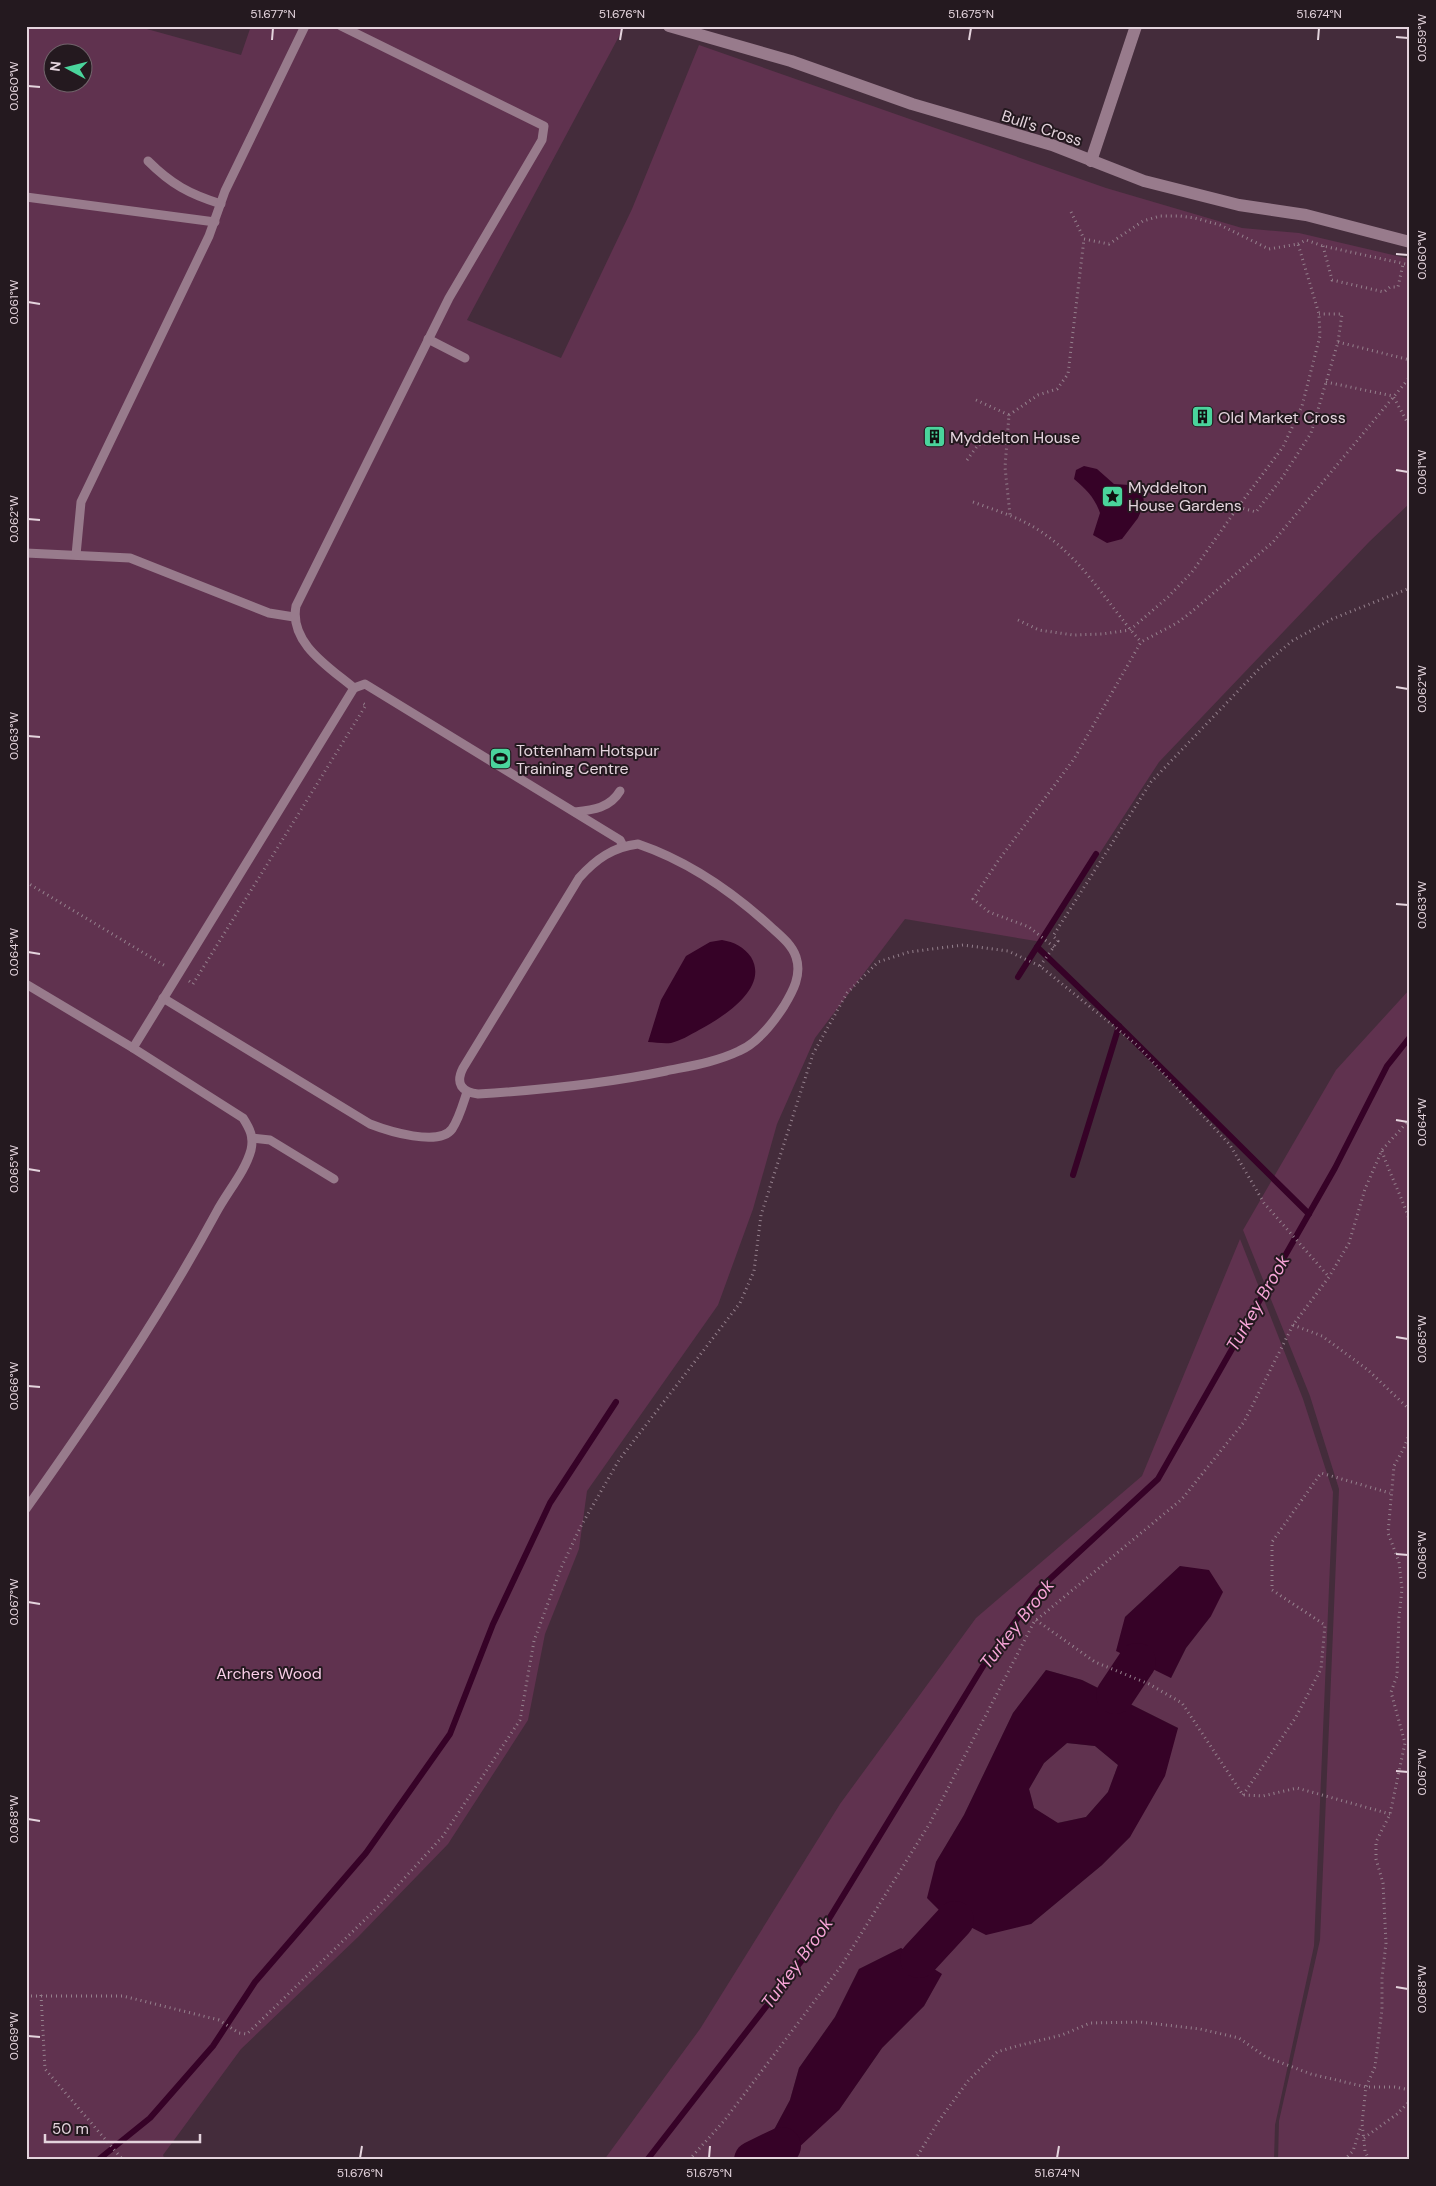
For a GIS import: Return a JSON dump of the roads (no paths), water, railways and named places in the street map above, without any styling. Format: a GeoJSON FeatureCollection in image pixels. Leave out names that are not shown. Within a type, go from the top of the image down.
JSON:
{"type":"FeatureCollection","features":[{"type":"Feature","properties":{"kind":"street","name":"Bull's Cross"},"geometry":{"type":"LineString","coordinates":[[669,26],[791,61],[912,104],[1052,145],[1144,182],[1239,205],[1306,216],[1410,242]]}},
{"type":"Feature","properties":{"kind":"street"},"geometry":{"type":"LineString","coordinates":[[1091,161],[1136,26]]}},
{"type":"Feature","properties":{"kind":"lane"},"geometry":{"type":"LineString","coordinates":[[76,555],[81,502],[215,222],[225,191],[305,26]]}},
{"type":"Feature","properties":{"kind":"lane"},"geometry":{"type":"LineString","coordinates":[[341,26],[544,126],[542,140],[449,298],[296,606],[294,616],[300,637],[313,653],[352,692]]}},
{"type":"Feature","properties":{"kind":"lane"},"geometry":{"type":"LineString","coordinates":[[148,161],[164,178],[180,189],[221,204]]}},
{"type":"Feature","properties":{"kind":"lane"},"geometry":{"type":"LineString","coordinates":[[26,197],[215,222]]}},
{"type":"Feature","properties":{"kind":"lane"},"geometry":{"type":"LineString","coordinates":[[428,339],[465,358]]}},
{"type":"Feature","properties":{"kind":"lane"},"geometry":{"type":"LineString","coordinates":[[26,553],[130,558],[269,612],[294,616]]}},
{"type":"Feature","properties":{"kind":"lane"},"geometry":{"type":"LineString","coordinates":[[134,1048],[352,692],[365,684],[620,840],[623,846]]}},
{"type":"Feature","properties":{"kind":"lane"},"geometry":{"type":"LineString","coordinates":[[575,812],[592,810],[607,805],[615,799],[620,791]]}},
{"type":"Feature","properties":{"kind":"lane"},"geometry":{"type":"LineString","coordinates":[[638,844],[657,850],[686,865],[743,903],[788,943],[796,955],[798,976],[781,1012],[768,1028],[741,1050],[692,1066],[594,1084],[478,1094],[467,1092],[461,1088],[459,1082],[463,1068],[579,878],[606,853],[623,846],[638,844]]}},
{"type":"Feature","properties":{"kind":"lane"},"geometry":{"type":"LineString","coordinates":[[26,984],[134,1048],[243,1118],[250,1127],[252,1138],[248,1159],[190,1262],[79,1435],[26,1508]]}},
{"type":"Feature","properties":{"kind":"lane"},"geometry":{"type":"LineString","coordinates":[[163,998],[370,1124],[381,1128],[425,1137],[445,1135],[452,1129],[467,1092]]}},
{"type":"Feature","properties":{"kind":"lane"},"geometry":{"type":"LineString","coordinates":[[252,1138],[270,1140],[334,1180]]}},
{"type":"Feature","properties":{"kind":"waterway"},"geometry":{"type":"LineString","coordinates":[[1018,977],[1096,854]]}},
{"type":"Feature","properties":{"kind":"waterway"},"geometry":{"type":"LineString","coordinates":[[1037,947],[1309,1214]]}},
{"type":"Feature","properties":{"kind":"waterway"},"geometry":{"type":"LineString","coordinates":[[1073,1175],[1119,1026]]}},
{"type":"Feature","properties":{"kind":"waterway","name":"Turkey Brook"},"geometry":{"type":"LineString","coordinates":[[647,2160],[810,1950],[985,1663],[1038,1590],[1158,1479],[1335,1168],[1387,1066],[1410,1037]]}},
{"type":"Feature","properties":{"kind":"waterway"},"geometry":{"type":"LineString","coordinates":[[98,2160],[150,2118],[213,2046],[255,1982],[366,1853],[450,1734],[493,1624],[550,1503],[616,1402]]}},
{"type":"Feature","properties":{"kind":"waterway"},"geometry":{"type":"LineString","coordinates":[[1115,1695],[1137,1662]]}},
{"type":"Feature","properties":{"kind":"waterway"},"geometry":{"type":"LineString","coordinates":[[919,1959],[955,1920]]}},
{"type":"Feature","properties":{"kind":"waterway"},"geometry":{"type":"LineString","coordinates":[[753,2160],[782,2146]]}},
{"type":"Feature","properties":{"kind":"place","name":"Old Market Cross"},"geometry":{"type":"Point","coordinates":[1202,417]}},
{"type":"Feature","properties":{"kind":"place","name":"Myddelton House"},"geometry":{"type":"Point","coordinates":[934,437]}},
{"type":"Feature","properties":{"kind":"place","name":"Myddelton House Gardens"},"geometry":{"type":"Point","coordinates":[1112,496]}},
{"type":"Feature","properties":{"kind":"place","name":"Tottenham Hotspur Training Centre"},"geometry":{"type":"Point","coordinates":[500,759]}},
{"type":"Feature","properties":{"kind":"park label","name":"Archers Wood"},"geometry":{"type":"Point","coordinates":[269,1673]}}]}
